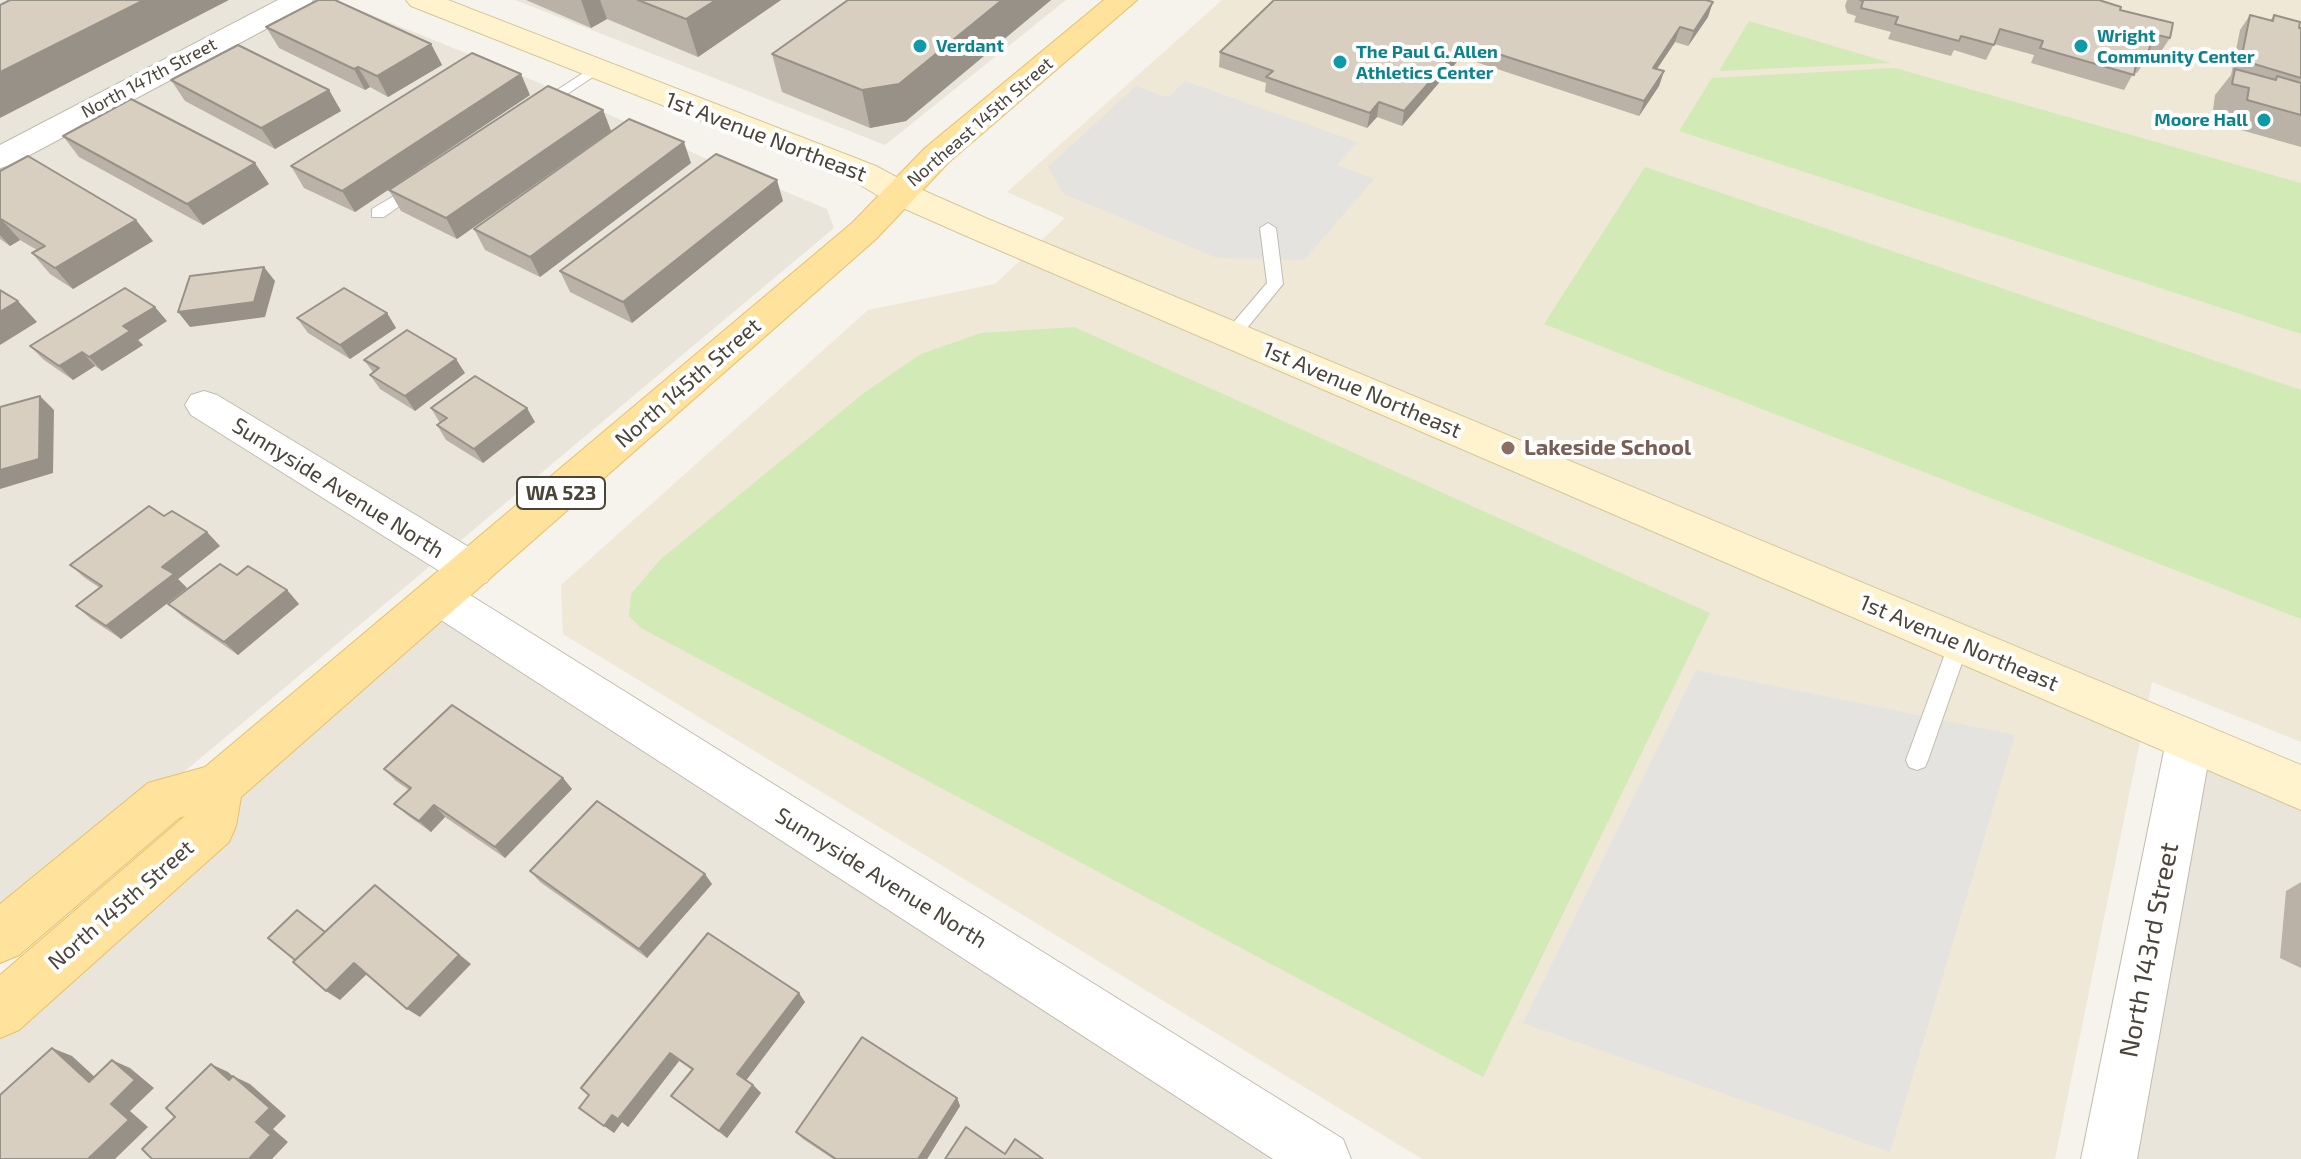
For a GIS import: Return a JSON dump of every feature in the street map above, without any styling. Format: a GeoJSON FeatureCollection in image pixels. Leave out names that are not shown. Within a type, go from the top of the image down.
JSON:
{"type":"FeatureCollection","features":[{"type":"Feature","properties":{"kind":"main road","name":"Northeast 145th Street"},"geometry":{"type":"LineString","coordinates":[[899,193],[937,155],[1122,0]]}},
{"type":"Feature","properties":{"kind":"main road","name":"Northeast 145th Street"},"geometry":{"type":"LineString","coordinates":[[899,193],[957,164],[1152,0]]}},
{"type":"Feature","properties":{"kind":"main road","name":"North 145th Street"},"geometry":{"type":"LineString","coordinates":[[0,937],[165,799],[218,786],[864,231],[899,193]]}},
{"type":"Feature","properties":{"kind":"main road","name":"North 145th Street"},"geometry":{"type":"LineString","coordinates":[[0,1011],[211,826],[218,786]]}},
{"type":"Feature","properties":{"kind":"street","name":"North 147th Street"},"geometry":{"type":"LineString","coordinates":[[0,158],[299,0]]}},
{"type":"Feature","properties":{"kind":"street","name":"1st Avenue Northeast"},"geometry":{"type":"LineString","coordinates":[[421,0],[864,173],[899,193],[2301,788]]}},
{"type":"Feature","properties":{"kind":"street","name":"Sunnyside Avenue North"},"geometry":{"type":"LineString","coordinates":[[204,405],[455,584],[1323,1159]]}},
{"type":"Feature","properties":{"kind":"street","name":"North 143rd Street"},"geometry":{"type":"LineString","coordinates":[[2109,1159],[2189,741]]}},
{"type":"Feature","properties":{"kind":"lane"},"geometry":{"type":"LineString","coordinates":[[524,116],[594,70]]}},
{"type":"Feature","properties":{"kind":"lane"},"geometry":{"type":"LineString","coordinates":[[378,213],[432,178]]}},
{"type":"Feature","properties":{"kind":"lane"},"geometry":{"type":"LineString","coordinates":[[1232,335],[1275,284],[1268,228]]}},
{"type":"Feature","properties":{"kind":"lane"},"geometry":{"type":"LineString","coordinates":[[1917,760],[1959,643]]}},
{"type":"Feature","properties":{"kind":"shaded area"},"geometry":{"type":"Polygon","coordinates":[[[0,0],[335,0],[542,84],[707,159],[827,209],[834,228],[0,926],[0,0]]]}},
{"type":"Feature","properties":{"kind":"shaded area"},"geometry":{"type":"Polygon","coordinates":[[[515,0],[1066,0],[885,145],[515,0]]]}},
{"type":"Feature","properties":{"kind":"shaded area","name":"Lakeside School"},"geometry":{"type":"Polygon","coordinates":[[[1222,0],[2301,0],[2301,742],[2152,682],[2055,1159],[1422,1159],[563,634],[561,585],[868,310],[995,284],[1065,218],[1007,192],[1222,0]]]}},
{"type":"Feature","properties":{"kind":"shaded area"},"geometry":{"type":"Polygon","coordinates":[[[1185,81],[1357,142],[1337,165],[1374,179],[1304,260],[1217,258],[1064,194],[1048,167],[1136,86],[1170,96],[1185,81]]]}},
{"type":"Feature","properties":{"kind":"shaded area"},"geometry":{"type":"Polygon","coordinates":[[[439,597],[1323,1159],[0,1159],[0,1000],[439,597]]]}},
{"type":"Feature","properties":{"kind":"shaded area"},"geometry":{"type":"Polygon","coordinates":[[[1696,670],[2015,735],[1890,1152],[1523,1023],[1696,670]]]}},
{"type":"Feature","properties":{"kind":"shaded area"},"geometry":{"type":"Polygon","coordinates":[[[2189,741],[2301,788],[2301,1159],[2109,1159],[2189,741]]]}},
{"type":"Feature","properties":{"kind":"green space"},"geometry":{"type":"Polygon","coordinates":[[[1749,21],[1891,63],[1719,71],[1749,21]]]}},
{"type":"Feature","properties":{"kind":"green space"},"geometry":{"type":"Polygon","coordinates":[[[1895,68],[2301,183],[2301,334],[1679,131],[1712,78],[1895,68]]]}},
{"type":"Feature","properties":{"kind":"green space"},"geometry":{"type":"Polygon","coordinates":[[[1645,167],[2301,390],[2301,619],[1544,324],[1645,167]]]}},
{"type":"Feature","properties":{"kind":"green space"},"geometry":{"type":"Polygon","coordinates":[[[1074,327],[1710,613],[1483,1077],[641,628],[629,616],[631,594],[661,559],[864,393],[921,354],[981,333],[1074,327]]]}},
{"type":"Feature","properties":{"kind":"building"},"geometry":{"type":"Polygon","coordinates":[[[10,0],[144,0],[0,72],[0,5],[10,0]]]}},
{"type":"Feature","properties":{"kind":"building"},"geometry":{"type":"Polygon","coordinates":[[[318,0],[335,0],[431,44],[377,76],[358,67],[354,69],[266,27],[318,0]]]}},
{"type":"Feature","properties":{"kind":"building"},"geometry":{"type":"Polygon","coordinates":[[[638,0],[716,0],[686,19],[638,0]]]}},
{"type":"Feature","properties":{"kind":"building"},"geometry":{"type":"Polygon","coordinates":[[[848,0],[1002,0],[899,84],[862,90],[772,54],[848,0]]]}},
{"type":"Feature","properties":{"kind":"building","name":"The Paul G. Allen Athletics Center"},"geometry":{"type":"Polygon","coordinates":[[[1274,0],[1713,2],[1694,31],[1680,27],[1653,68],[1664,71],[1644,101],[1464,43],[1404,111],[1379,102],[1370,113],[1266,77],[1273,71],[1220,52],[1274,0]]]}},
{"type":"Feature","properties":{"kind":"building","name":"Wright Community Center"},"geometry":{"type":"Polygon","coordinates":[[[1860,0],[2099,0],[2121,7],[2120,10],[2173,23],[2170,38],[2153,34],[2147,58],[2138,55],[2134,75],[2040,48],[2043,41],[2000,29],[1994,45],[1961,36],[1959,41],[1895,24],[1898,17],[1861,8],[1863,1],[1860,0]]]}},
{"type":"Feature","properties":{"kind":"building"},"geometry":{"type":"Polygon","coordinates":[[[2250,15],[2273,21],[2274,15],[2300,22],[2301,78],[2241,60],[2250,15]]]}},
{"type":"Feature","properties":{"kind":"building"},"geometry":{"type":"Polygon","coordinates":[[[238,45],[329,90],[261,128],[171,80],[238,45]]]}},
{"type":"Feature","properties":{"kind":"building"},"geometry":{"type":"Polygon","coordinates":[[[472,53],[521,74],[342,191],[291,166],[472,53]]]}},
{"type":"Feature","properties":{"kind":"building"},"geometry":{"type":"Polygon","coordinates":[[[2235,69],[2301,83],[2301,115],[2247,100],[2249,88],[2232,84],[2235,69]]]}},
{"type":"Feature","properties":{"kind":"building"},"geometry":{"type":"Polygon","coordinates":[[[548,86],[603,110],[446,218],[389,190],[548,86]]]}},
{"type":"Feature","properties":{"kind":"building"},"geometry":{"type":"Polygon","coordinates":[[[131,99],[255,163],[187,204],[63,136],[131,99]]]}},
{"type":"Feature","properties":{"kind":"building"},"geometry":{"type":"Polygon","coordinates":[[[629,119],[684,142],[530,257],[474,229],[629,119]]]}},
{"type":"Feature","properties":{"kind":"building"},"geometry":{"type":"Polygon","coordinates":[[[716,154],[777,180],[623,302],[560,271],[716,154]]]}},
{"type":"Feature","properties":{"kind":"building"},"geometry":{"type":"Polygon","coordinates":[[[28,156],[136,220],[55,268],[32,253],[45,246],[0,220],[0,171],[28,156]]]}},
{"type":"Feature","properties":{"kind":"building"},"geometry":{"type":"Polygon","coordinates":[[[264,267],[254,302],[178,312],[190,276],[264,267]]]}},
{"type":"Feature","properties":{"kind":"building"},"geometry":{"type":"Polygon","coordinates":[[[125,288],[155,307],[123,326],[130,331],[89,357],[82,352],[59,366],[30,346],[125,288]]]}},
{"type":"Feature","properties":{"kind":"building"},"geometry":{"type":"Polygon","coordinates":[[[344,288],[387,313],[340,345],[297,318],[344,288]]]}},
{"type":"Feature","properties":{"kind":"building"},"geometry":{"type":"Polygon","coordinates":[[[0,290],[18,301],[0,312],[0,290]]]}},
{"type":"Feature","properties":{"kind":"building"},"geometry":{"type":"Polygon","coordinates":[[[407,330],[456,359],[405,396],[370,375],[379,368],[364,360],[407,330]]]}},
{"type":"Feature","properties":{"kind":"building"},"geometry":{"type":"Polygon","coordinates":[[[475,376],[527,408],[474,449],[437,425],[447,418],[431,408],[475,376]]]}},
{"type":"Feature","properties":{"kind":"building"},"geometry":{"type":"Polygon","coordinates":[[[40,396],[39,459],[0,470],[0,407],[40,396]]]}},
{"type":"Feature","properties":{"kind":"building"},"geometry":{"type":"Polygon","coordinates":[[[149,506],[164,516],[172,511],[207,532],[162,567],[174,574],[106,626],[76,606],[102,586],[70,565],[149,506]]]}},
{"type":"Feature","properties":{"kind":"building"},"geometry":{"type":"Polygon","coordinates":[[[220,564],[237,575],[248,566],[287,590],[224,642],[168,604],[220,564]]]}},
{"type":"Feature","properties":{"kind":"building"},"geometry":{"type":"Polygon","coordinates":[[[452,705],[563,778],[495,847],[434,805],[419,821],[394,804],[411,788],[384,769],[452,705]]]}},
{"type":"Feature","properties":{"kind":"building"},"geometry":{"type":"Polygon","coordinates":[[[597,801],[705,874],[639,949],[530,871],[597,801]]]}},
{"type":"Feature","properties":{"kind":"building"},"geometry":{"type":"Polygon","coordinates":[[[375,885],[459,955],[407,1009],[354,963],[326,991],[293,962],[375,885]]]}},
{"type":"Feature","properties":{"kind":"building"},"geometry":{"type":"Polygon","coordinates":[[[297,910],[325,932],[295,960],[268,938],[297,910]]]}},
{"type":"Feature","properties":{"kind":"building"},"geometry":{"type":"Polygon","coordinates":[[[708,933],[799,993],[737,1074],[753,1085],[719,1131],[671,1096],[693,1069],[670,1053],[618,1119],[612,1115],[604,1126],[579,1108],[589,1095],[581,1088],[708,933]]]}},
{"type":"Feature","properties":{"kind":"building"},"geometry":{"type":"Polygon","coordinates":[[[862,1037],[957,1098],[918,1159],[836,1159],[796,1132],[862,1037]]]}},
{"type":"Feature","properties":{"kind":"building"},"geometry":{"type":"Polygon","coordinates":[[[52,1048],[89,1082],[112,1060],[135,1080],[111,1104],[129,1120],[88,1159],[0,1159],[0,1095],[52,1048]]]}},
{"type":"Feature","properties":{"kind":"building"},"geometry":{"type":"Polygon","coordinates":[[[211,1064],[229,1080],[233,1076],[270,1108],[256,1122],[271,1135],[249,1159],[152,1159],[142,1149],[175,1117],[166,1108],[211,1064]]]}},
{"type":"Feature","properties":{"kind":"building"},"geometry":{"type":"Polygon","coordinates":[[[966,1127],[1005,1154],[1015,1139],[1043,1159],[945,1159],[966,1127]]]}},
{"type":"Feature","properties":{"kind":"place","name":"Verdant"},"geometry":{"type":"Point","coordinates":[920,46]}},
{"type":"Feature","properties":{"kind":"place","name":"Wright Community Center"},"geometry":{"type":"Point","coordinates":[2081,46]}},
{"type":"Feature","properties":{"kind":"place","name":"The Paul G. Allen Athletics Center"},"geometry":{"type":"Point","coordinates":[1340,62]}},
{"type":"Feature","properties":{"kind":"place","name":"Moore Hall"},"geometry":{"type":"Point","coordinates":[2264,120]}},
{"type":"Feature","properties":{"kind":"place","name":"Lakeside School"},"geometry":{"type":"Point","coordinates":[1508,448]}}]}
